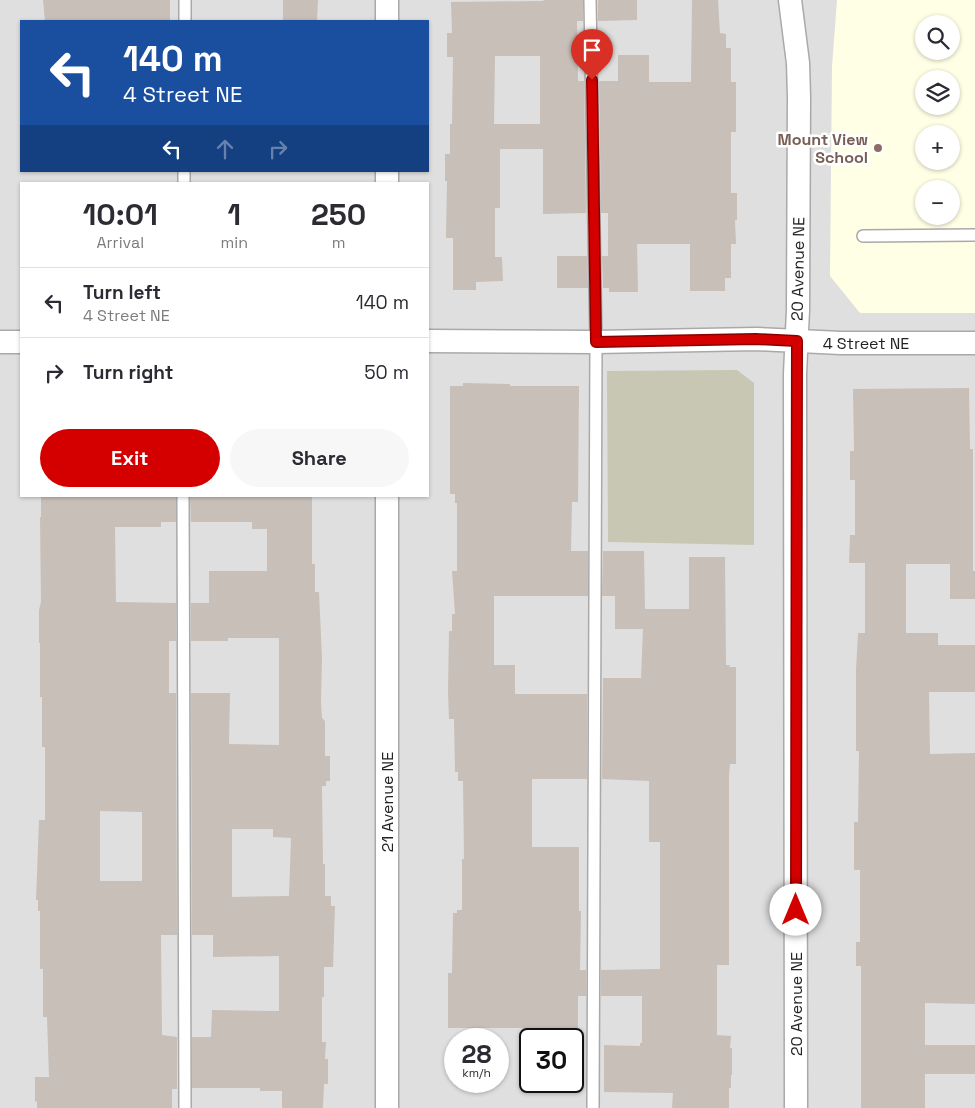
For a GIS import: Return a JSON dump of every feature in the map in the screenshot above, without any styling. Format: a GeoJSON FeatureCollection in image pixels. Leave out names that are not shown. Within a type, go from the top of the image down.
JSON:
{"type":"FeatureCollection","features":[{"type":"Feature","properties":{"kind":"street"},"geometry":{"type":"LineString","coordinates":[[387,0],[387,20]]}},
{"type":"Feature","properties":{"kind":"street","name":"20 Avenue NE"},"geometry":{"type":"LineString","coordinates":[[790,0],[798,62],[799,97],[796,1108]]}},
{"type":"Feature","properties":{"kind":"street","name":"4 Street NE"},"geometry":{"type":"LineString","coordinates":[[429,341],[596,342],[756,339],[840,343],[975,343]]}},
{"type":"Feature","properties":{"kind":"street"},"geometry":{"type":"LineString","coordinates":[[0,342],[20,342]]}},
{"type":"Feature","properties":{"kind":"street","name":"21 Avenue NE"},"geometry":{"type":"LineString","coordinates":[[387,497],[388,1108]]}},
{"type":"Feature","properties":{"kind":"lane"},"geometry":{"type":"LineString","coordinates":[[185,0],[185,20]]}},
{"type":"Feature","properties":{"kind":"lane"},"geometry":{"type":"LineString","coordinates":[[590,0],[596,342],[593,1108]]}},
{"type":"Feature","properties":{"kind":"lane"},"geometry":{"type":"LineString","coordinates":[[863,236],[975,235]]}},
{"type":"Feature","properties":{"kind":"lane"},"geometry":{"type":"LineString","coordinates":[[183,497],[185,1108]]}},
{"type":"Feature","properties":{"kind":"shaded area"},"geometry":{"type":"Polygon","coordinates":[[[0,0],[975,0],[975,1108],[0,1108],[0,0]]]}},
{"type":"Feature","properties":{"kind":"shaded area","name":"Mount View School"},"geometry":{"type":"Polygon","coordinates":[[[837,0],[975,0],[975,313],[860,313],[830,276],[832,67],[837,0]]]}},
{"type":"Feature","properties":{"kind":"shaded area"},"geometry":{"type":"Polygon","coordinates":[[[737,370],[754,383],[754,545],[608,542],[607,371],[737,370]]]}},
{"type":"Feature","properties":{"kind":"building"},"geometry":{"type":"Polygon","coordinates":[[[43,0],[170,0],[170,20],[45,20],[43,0]]]}},
{"type":"Feature","properties":{"kind":"building"},"geometry":{"type":"Polygon","coordinates":[[[283,0],[318,0],[317,20],[283,20],[283,0]]]}},
{"type":"Feature","properties":{"kind":"building"},"geometry":{"type":"Polygon","coordinates":[[[583,0],[583,21],[577,21],[578,81],[584,81],[586,213],[543,214],[543,149],[500,149],[500,208],[495,208],[495,257],[502,257],[503,281],[476,282],[476,290],[453,290],[453,238],[446,238],[447,181],[445,181],[445,154],[450,154],[450,124],[452,124],[453,57],[447,57],[447,33],[452,33],[451,2],[583,0]],[[495,56],[494,124],[540,124],[540,56],[495,56]]]}},
{"type":"Feature","properties":{"kind":"building"},"geometry":{"type":"Polygon","coordinates":[[[598,0],[637,0],[637,20],[598,21],[598,0]]]}},
{"type":"Feature","properties":{"kind":"building"},"geometry":{"type":"Polygon","coordinates":[[[692,0],[718,0],[720,33],[726,34],[726,48],[731,48],[731,82],[736,82],[736,132],[731,132],[731,193],[737,193],[737,220],[735,220],[736,244],[731,244],[731,278],[725,278],[725,291],[690,291],[690,244],[637,244],[638,292],[609,292],[609,288],[603,288],[602,256],[608,256],[608,213],[601,213],[599,81],[618,81],[618,55],[649,55],[649,82],[691,82],[692,0]]]}},
{"type":"Feature","properties":{"kind":"building"},"geometry":{"type":"Polygon","coordinates":[[[557,256],[587,256],[588,288],[557,288],[557,256]]]}},
{"type":"Feature","properties":{"kind":"building"},"geometry":{"type":"Polygon","coordinates":[[[463,383],[510,384],[510,386],[579,386],[578,502],[572,502],[571,551],[588,551],[588,596],[494,596],[494,665],[515,665],[515,694],[587,694],[587,779],[532,779],[532,847],[579,847],[580,970],[586,970],[586,996],[578,996],[578,1028],[448,1028],[448,973],[452,973],[453,913],[457,913],[457,910],[462,910],[462,859],[464,859],[463,781],[458,781],[458,772],[455,772],[454,719],[449,719],[448,692],[449,631],[452,631],[452,614],[455,614],[452,571],[457,571],[457,503],[455,503],[455,494],[450,494],[450,386],[463,386],[463,383]]]}},
{"type":"Feature","properties":{"kind":"building"},"geometry":{"type":"Polygon","coordinates":[[[969,388],[970,449],[973,449],[973,571],[975,571],[975,599],[950,599],[950,564],[906,564],[906,633],[938,633],[938,645],[975,645],[975,692],[929,692],[930,754],[975,753],[975,1004],[925,1003],[925,1045],[975,1045],[975,1074],[925,1074],[925,1108],[861,1108],[861,966],[856,966],[856,942],[860,942],[860,870],[854,870],[854,822],[858,822],[859,751],[856,751],[856,670],[858,633],[865,633],[865,563],[849,563],[850,535],[855,535],[855,480],[850,480],[850,451],[854,451],[853,389],[969,388]]]}},
{"type":"Feature","properties":{"kind":"building"},"geometry":{"type":"Polygon","coordinates":[[[41,497],[176,497],[176,522],[161,522],[161,527],[115,527],[116,602],[176,603],[176,641],[169,641],[169,693],[176,693],[177,935],[161,935],[162,1035],[177,1037],[177,1089],[172,1089],[172,1108],[37,1108],[37,1101],[35,1102],[35,1077],[49,1077],[47,1017],[43,1017],[43,969],[40,969],[40,911],[38,911],[38,900],[36,900],[39,820],[45,820],[45,747],[42,747],[39,643],[39,610],[41,602],[41,497]],[[100,811],[100,881],[142,881],[142,812],[100,811]]]}},
{"type":"Feature","properties":{"kind":"building"},"geometry":{"type":"Polygon","coordinates":[[[190,497],[312,497],[312,564],[315,564],[315,592],[319,592],[322,718],[325,721],[325,756],[330,756],[330,781],[326,781],[326,786],[322,786],[323,864],[325,864],[325,896],[331,896],[331,906],[335,906],[333,967],[324,967],[324,997],[322,997],[322,1042],[326,1042],[325,1059],[328,1059],[328,1084],[324,1084],[323,1108],[282,1108],[282,1091],[260,1091],[260,1088],[192,1088],[192,1037],[211,1037],[212,1010],[279,1011],[279,956],[213,957],[213,935],[192,935],[191,693],[230,693],[229,744],[279,745],[279,638],[228,638],[228,641],[191,641],[191,603],[209,603],[209,571],[267,571],[267,529],[252,529],[252,522],[191,522],[190,497]],[[232,829],[232,897],[289,896],[291,838],[273,837],[273,829],[232,829]]]}},
{"type":"Feature","properties":{"kind":"building"},"geometry":{"type":"Polygon","coordinates":[[[603,551],[644,551],[645,609],[689,609],[689,557],[725,557],[726,665],[736,667],[736,764],[730,764],[729,776],[729,965],[717,965],[717,1035],[731,1036],[732,1075],[731,1088],[729,1088],[729,1108],[672,1108],[673,1093],[604,1092],[604,1045],[640,1046],[640,1043],[642,1043],[642,996],[601,996],[601,970],[660,969],[660,842],[649,842],[649,781],[602,779],[603,678],[641,678],[643,629],[615,629],[615,596],[602,596],[603,551]]]}},
{"type":"Feature","properties":{"kind":"place","name":"Mount View School"},"geometry":{"type":"Point","coordinates":[878,148]}},
{"type":"Feature","properties":{"kind":"route"},"geometry":{"type":"LineString","coordinates":[[592,80],[596,342],[756,339],[797,341],[796,910]]}}]}
